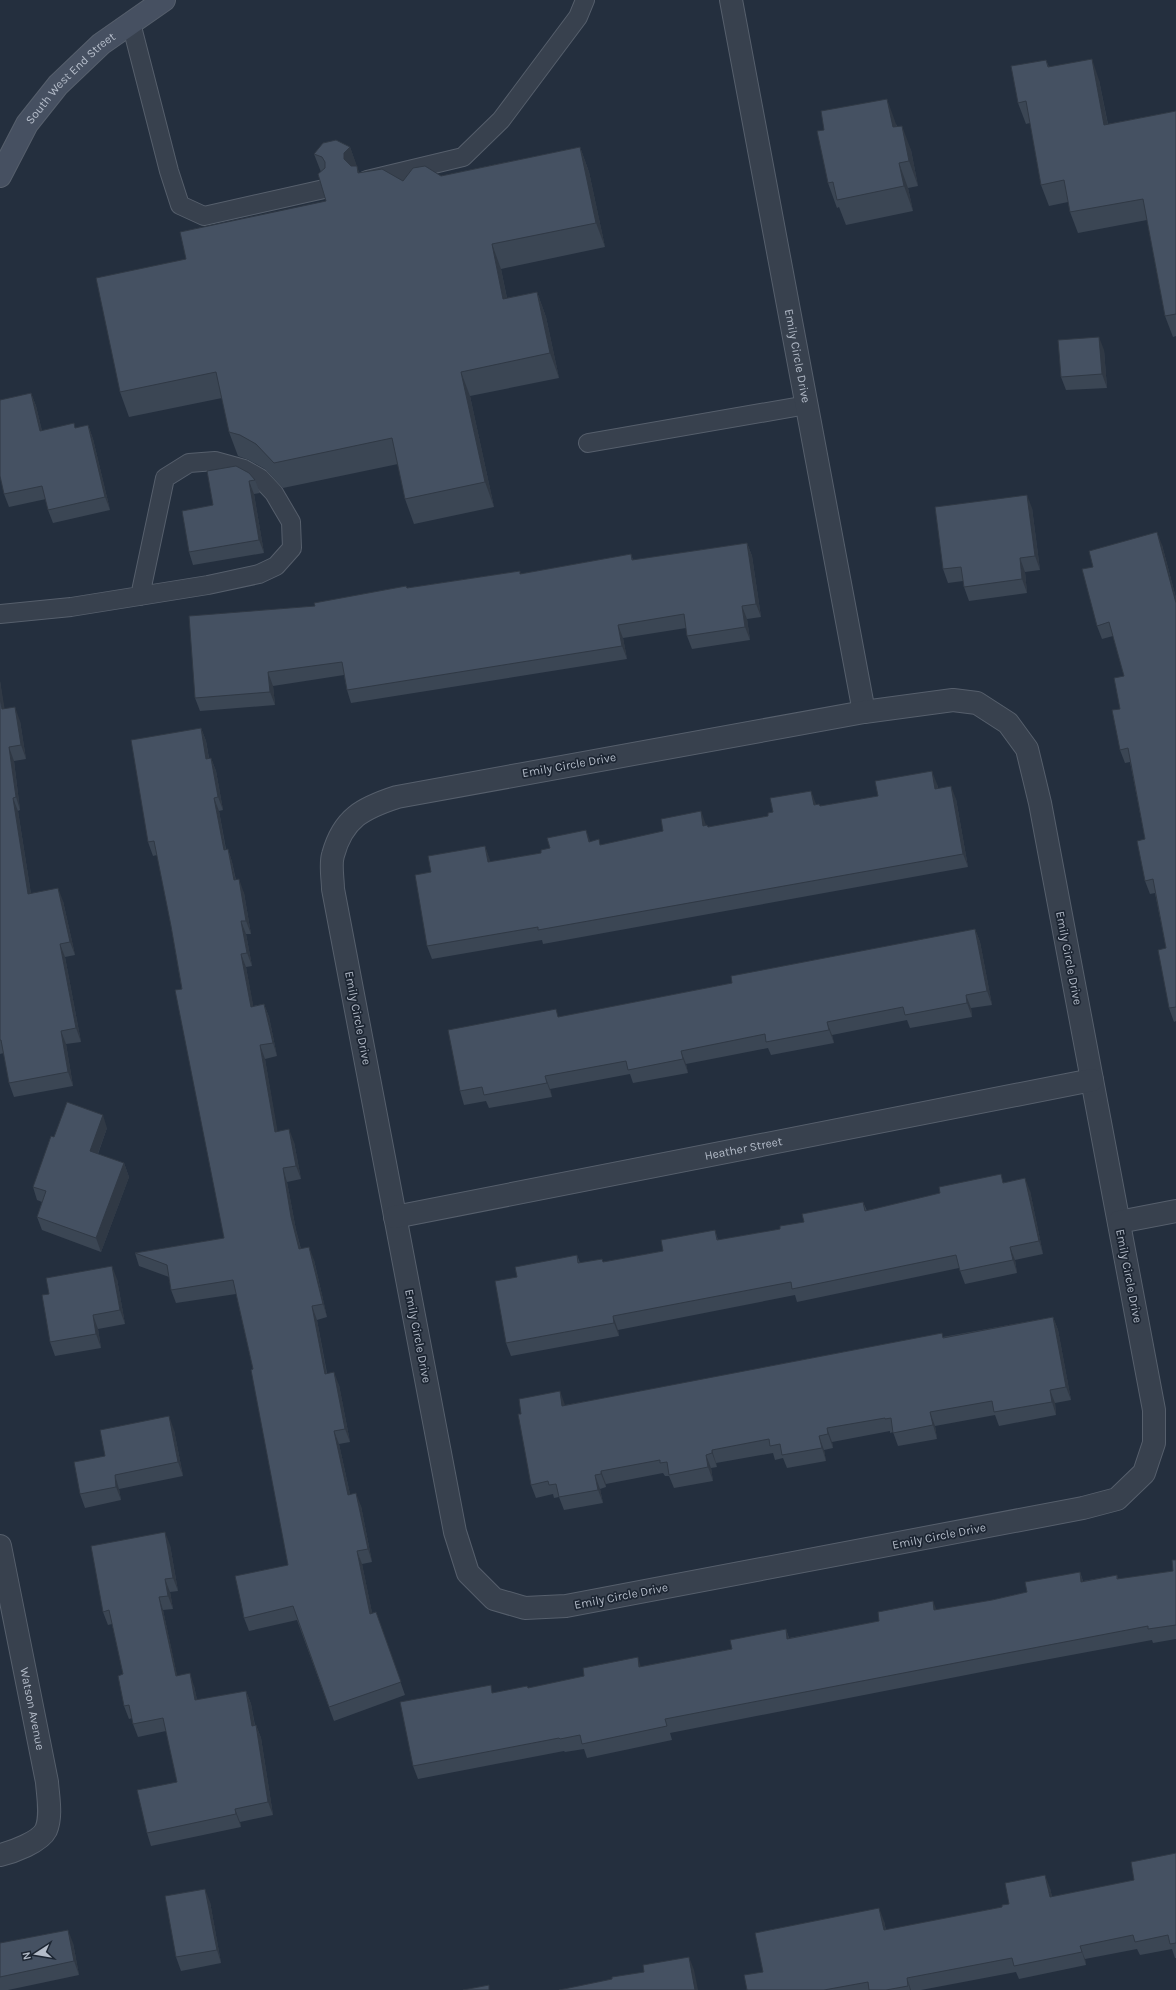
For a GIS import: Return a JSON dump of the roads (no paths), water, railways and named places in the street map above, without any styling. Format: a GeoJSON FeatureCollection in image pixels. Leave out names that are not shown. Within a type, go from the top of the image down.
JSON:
{"type":"FeatureCollection","features":[{"type":"Feature","properties":{"kind":"street","name":"South West End Street"},"geometry":{"type":"LineString","coordinates":[[0,176],[27,124],[58,85],[101,44],[164,0]]}},
{"type":"Feature","properties":{"kind":"street","name":"Emily Circle Drive"},"geometry":{"type":"LineString","coordinates":[[731,0],[864,712]]}},
{"type":"Feature","properties":{"kind":"street","name":"Emily Circle Drive"},"geometry":{"type":"LineString","coordinates":[[953,700],[977,703],[1008,723],[1027,750],[1040,803],[1154,1410],[1154,1443],[1144,1473],[1117,1499],[1083,1508],[566,1606],[525,1608],[494,1599],[468,1573],[455,1532],[333,889],[333,856],[347,823],[368,806],[397,797],[864,712],[953,700]]}},
{"type":"Feature","properties":{"kind":"street","name":"Heather Street"},"geometry":{"type":"LineString","coordinates":[[395,1217],[1092,1080]]}},
{"type":"Feature","properties":{"kind":"street"},"geometry":{"type":"LineString","coordinates":[[1119,1222],[1176,1211]]}},
{"type":"Feature","properties":{"kind":"street","name":"Watson Avenue"},"geometry":{"type":"LineString","coordinates":[[0,1546],[47,1782],[49,1811],[46,1830],[29,1845],[5,1854]]}},
{"type":"Feature","properties":{"kind":"lane"},"geometry":{"type":"LineString","coordinates":[[363,181],[464,157],[501,120],[578,17],[585,0]]}},
{"type":"Feature","properties":{"kind":"lane"},"geometry":{"type":"LineString","coordinates":[[131,23],[169,171],[180,205],[204,216],[324,189]]}},
{"type":"Feature","properties":{"kind":"lane"},"geometry":{"type":"LineString","coordinates":[[588,443],[807,405]]}},
{"type":"Feature","properties":{"kind":"lane"},"geometry":{"type":"LineString","coordinates":[[0,614],[71,607],[140,596],[259,574],[276,566],[292,548],[291,522],[274,493],[260,478],[244,469],[215,461],[189,462],[165,478],[140,596]]}}]}
